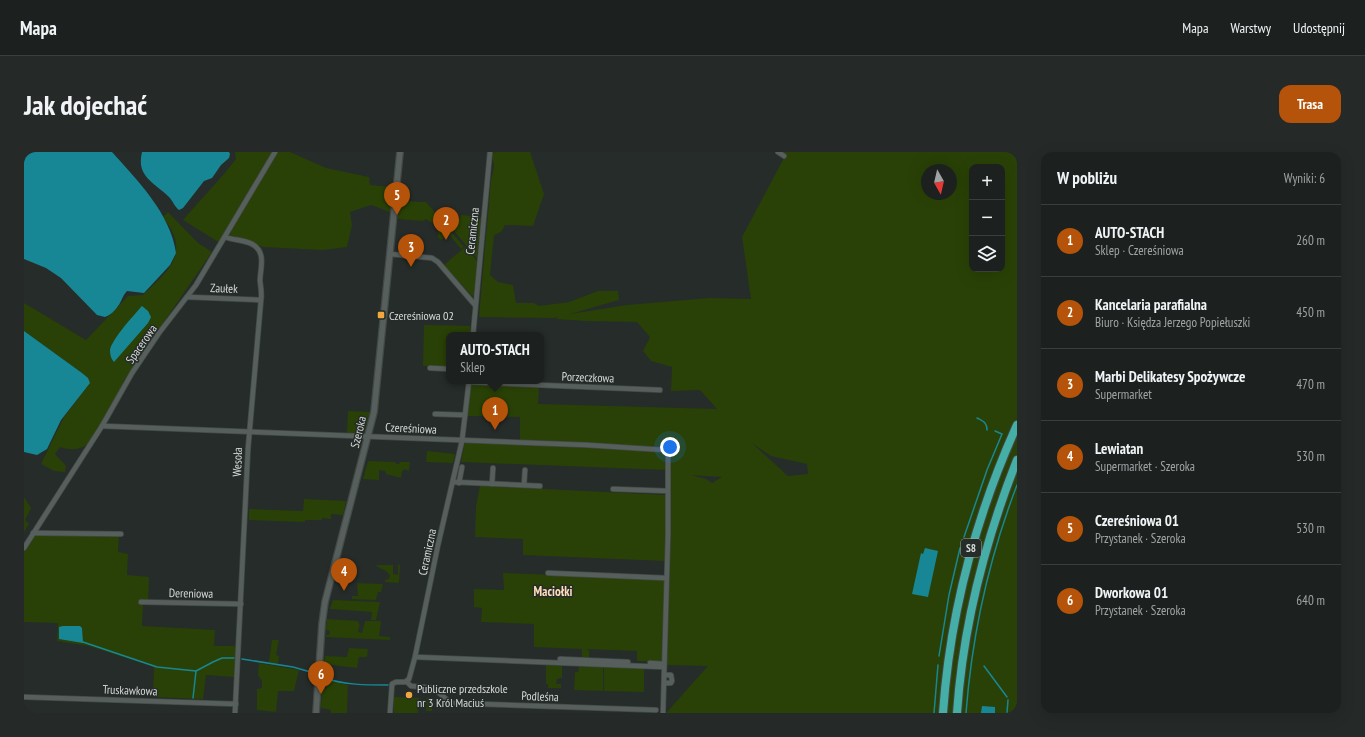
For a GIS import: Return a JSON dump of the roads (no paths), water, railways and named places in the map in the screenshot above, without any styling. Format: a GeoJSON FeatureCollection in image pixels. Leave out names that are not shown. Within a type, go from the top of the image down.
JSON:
{"type":"FeatureCollection","features":[{"type":"Feature","properties":{"kind":"highway","name":"S8"},"geometry":{"type":"LineString","coordinates":[[943,713],[946,676],[957,608],[972,545],[991,487],[1017,425]]}},
{"type":"Feature","properties":{"kind":"highway","name":"S8"},"geometry":{"type":"LineString","coordinates":[[957,713],[964,650],[975,591],[992,528],[1017,460]]}},
{"type":"Feature","properties":{"kind":"street","name":"Spacerowa"},"geometry":{"type":"LineString","coordinates":[[24,548],[102,426],[132,373],[196,285],[275,152]]}},
{"type":"Feature","properties":{"kind":"street","name":"Szeroka"},"geometry":{"type":"LineString","coordinates":[[316,713],[322,624],[325,602],[374,412],[400,152]]}},
{"type":"Feature","properties":{"kind":"street","name":"Ceramiczna"},"geometry":{"type":"LineString","coordinates":[[473,332],[490,152]]}},
{"type":"Feature","properties":{"kind":"street"},"geometry":{"type":"LineString","coordinates":[[778,152],[784,156]]}},
{"type":"Feature","properties":{"kind":"street","name":"Wesoła"},"geometry":{"type":"LineString","coordinates":[[225,237],[253,245],[260,253],[262,262],[260,281],[262,300],[249,432],[235,713]]}},
{"type":"Feature","properties":{"kind":"street"},"geometry":{"type":"LineString","coordinates":[[390,254],[432,258],[438,262],[475,305]]}},
{"type":"Feature","properties":{"kind":"street","name":"Zaułek"},"geometry":{"type":"LineString","coordinates":[[187,297],[262,300]]}},
{"type":"Feature","properties":{"kind":"street"},"geometry":{"type":"LineString","coordinates":[[430,368],[446,369]]}},
{"type":"Feature","properties":{"kind":"street","name":"Ceramiczna"},"geometry":{"type":"LineString","coordinates":[[406,682],[409,679],[415,657],[462,441],[469,384]]}},
{"type":"Feature","properties":{"kind":"street","name":"Porzeczkowa"},"geometry":{"type":"LineString","coordinates":[[517,384],[660,390]]}},
{"type":"Feature","properties":{"kind":"street"},"geometry":{"type":"LineString","coordinates":[[434,414],[465,415]]}},
{"type":"Feature","properties":{"kind":"street","name":"Czereśniowa"},"geometry":{"type":"LineString","coordinates":[[102,426],[587,445],[664,450],[668,456],[668,491]]}},
{"type":"Feature","properties":{"kind":"street"},"geometry":{"type":"LineString","coordinates":[[459,483],[462,467]]}},
{"type":"Feature","properties":{"kind":"street"},"geometry":{"type":"LineString","coordinates":[[492,484],[493,468]]}},
{"type":"Feature","properties":{"kind":"street"},"geometry":{"type":"LineString","coordinates":[[524,486],[525,470]]}},
{"type":"Feature","properties":{"kind":"street"},"geometry":{"type":"LineString","coordinates":[[452,482],[540,486]]}},
{"type":"Feature","properties":{"kind":"street"},"geometry":{"type":"LineString","coordinates":[[613,489],[668,491],[662,713]]}},
{"type":"Feature","properties":{"kind":"street"},"geometry":{"type":"LineString","coordinates":[[33,533],[121,534]]}},
{"type":"Feature","properties":{"kind":"street"},"geometry":{"type":"LineString","coordinates":[[548,573],[666,578]]}},
{"type":"Feature","properties":{"kind":"street","name":"Dereniowa"},"geometry":{"type":"LineString","coordinates":[[141,602],[240,604]]}},
{"type":"Feature","properties":{"kind":"street"},"geometry":{"type":"LineString","coordinates":[[482,656],[664,665]]}},
{"type":"Feature","properties":{"kind":"street"},"geometry":{"type":"LineString","coordinates":[[415,657],[664,665]]}},
{"type":"Feature","properties":{"kind":"street"},"geometry":{"type":"LineString","coordinates":[[664,675],[671,675],[672,681],[670,683],[664,683]]}},
{"type":"Feature","properties":{"kind":"street"},"geometry":{"type":"LineString","coordinates":[[390,713],[392,684],[406,682]]}},
{"type":"Feature","properties":{"kind":"street","name":"Podleśna"},"geometry":{"type":"LineString","coordinates":[[406,682],[411,686],[433,688],[452,703],[656,710]]}},
{"type":"Feature","properties":{"kind":"street","name":"Truskawkowa"},"geometry":{"type":"LineString","coordinates":[[24,697],[236,704]]}},
{"type":"Feature","properties":{"kind":"water"},"geometry":{"type":"Polygon","coordinates":[[[24,152],[112,152],[132,174],[152,198],[160,211],[173,238],[176,253],[170,265],[144,293],[127,291],[112,313],[105,317],[97,315],[61,278],[46,268],[24,259],[24,152]]]}},
{"type":"Feature","properties":{"kind":"water"},"geometry":{"type":"Polygon","coordinates":[[[142,152],[229,152],[230,154],[229,158],[221,165],[212,178],[204,181],[183,208],[179,210],[169,197],[152,183],[144,173],[141,160],[142,152]]]}},
{"type":"Feature","properties":{"kind":"water"},"geometry":{"type":"Polygon","coordinates":[[[142,306],[148,311],[151,317],[148,323],[114,362],[110,354],[112,345],[124,327],[142,306]]]}},
{"type":"Feature","properties":{"kind":"water"},"geometry":{"type":"Polygon","coordinates":[[[24,331],[82,373],[88,378],[90,383],[61,420],[47,449],[37,455],[24,452],[24,331]]]}},
{"type":"Feature","properties":{"kind":"water"},"geometry":{"type":"Polygon","coordinates":[[[925,548],[938,551],[928,597],[912,594],[921,553],[923,554],[925,548]]]}},
{"type":"Feature","properties":{"kind":"water"},"geometry":{"type":"Polygon","coordinates":[[[80,626],[82,628],[83,643],[59,639],[59,627],[80,626]]]}},
{"type":"Feature","properties":{"kind":"water"},"geometry":{"type":"Polygon","coordinates":[[[982,706],[995,707],[995,713],[981,713],[982,706]]]}},
{"type":"Feature","properties":{"kind":"waterway"},"geometry":{"type":"LineString","coordinates":[[977,418],[985,423],[987,430]]}},
{"type":"Feature","properties":{"kind":"waterway"},"geometry":{"type":"LineString","coordinates":[[964,537],[987,470],[1002,434],[995,431]]}},
{"type":"Feature","properties":{"kind":"waterway"},"geometry":{"type":"LineString","coordinates":[[966,713],[977,626],[983,597],[998,540],[1017,485]]}},
{"type":"Feature","properties":{"kind":"waterway"},"geometry":{"type":"LineString","coordinates":[[939,656],[949,595],[960,548]]}},
{"type":"Feature","properties":{"kind":"waterway"},"geometry":{"type":"LineString","coordinates":[[83,642],[157,667],[196,671],[222,658],[234,658]]}},
{"type":"Feature","properties":{"kind":"waterway"},"geometry":{"type":"LineString","coordinates":[[242,659],[293,667],[314,673]]}},
{"type":"Feature","properties":{"kind":"waterway"},"geometry":{"type":"LineString","coordinates":[[934,713],[938,665]]}},
{"type":"Feature","properties":{"kind":"waterway"},"geometry":{"type":"LineString","coordinates":[[984,666],[1007,697]]}},
{"type":"Feature","properties":{"kind":"waterway"},"geometry":{"type":"LineString","coordinates":[[193,698],[196,671]]}},
{"type":"Feature","properties":{"kind":"waterway"},"geometry":{"type":"LineString","coordinates":[[324,678],[364,685],[388,685]]}},
{"type":"Feature","properties":{"kind":"waterway"},"geometry":{"type":"LineString","coordinates":[[1007,713],[1008,700]]}},
{"type":"Feature","properties":{"kind":"place","name":"Czereśniowa 01"},"geometry":{"type":"Point","coordinates":[397,215]}},
{"type":"Feature","properties":{"kind":"place","name":"Kancelaria parafialna"},"geometry":{"type":"Point","coordinates":[446,240]}},
{"type":"Feature","properties":{"kind":"place","name":"Marbi Delikatesy Spożywcze"},"geometry":{"type":"Point","coordinates":[411,267]}},
{"type":"Feature","properties":{"kind":"place","name":"Czereśniowa 02"},"geometry":{"type":"Point","coordinates":[381,315]}},
{"type":"Feature","properties":{"kind":"place","name":"AUTO-STACH"},"geometry":{"type":"Point","coordinates":[495,430]}},
{"type":"Feature","properties":{"kind":"place","name":"Lewiatan"},"geometry":{"type":"Point","coordinates":[344,591]}},
{"type":"Feature","properties":{"kind":"place","name":"Dworkowa 01"},"geometry":{"type":"Point","coordinates":[321,694]}},
{"type":"Feature","properties":{"kind":"place","name":"Publiczne przedszkole nr 3 Król Maciuś"},"geometry":{"type":"Point","coordinates":[409,695]}},
{"type":"Feature","properties":{"kind":"district","name":"Maciołki"},"geometry":{"type":"Point","coordinates":[553,591]}}]}
